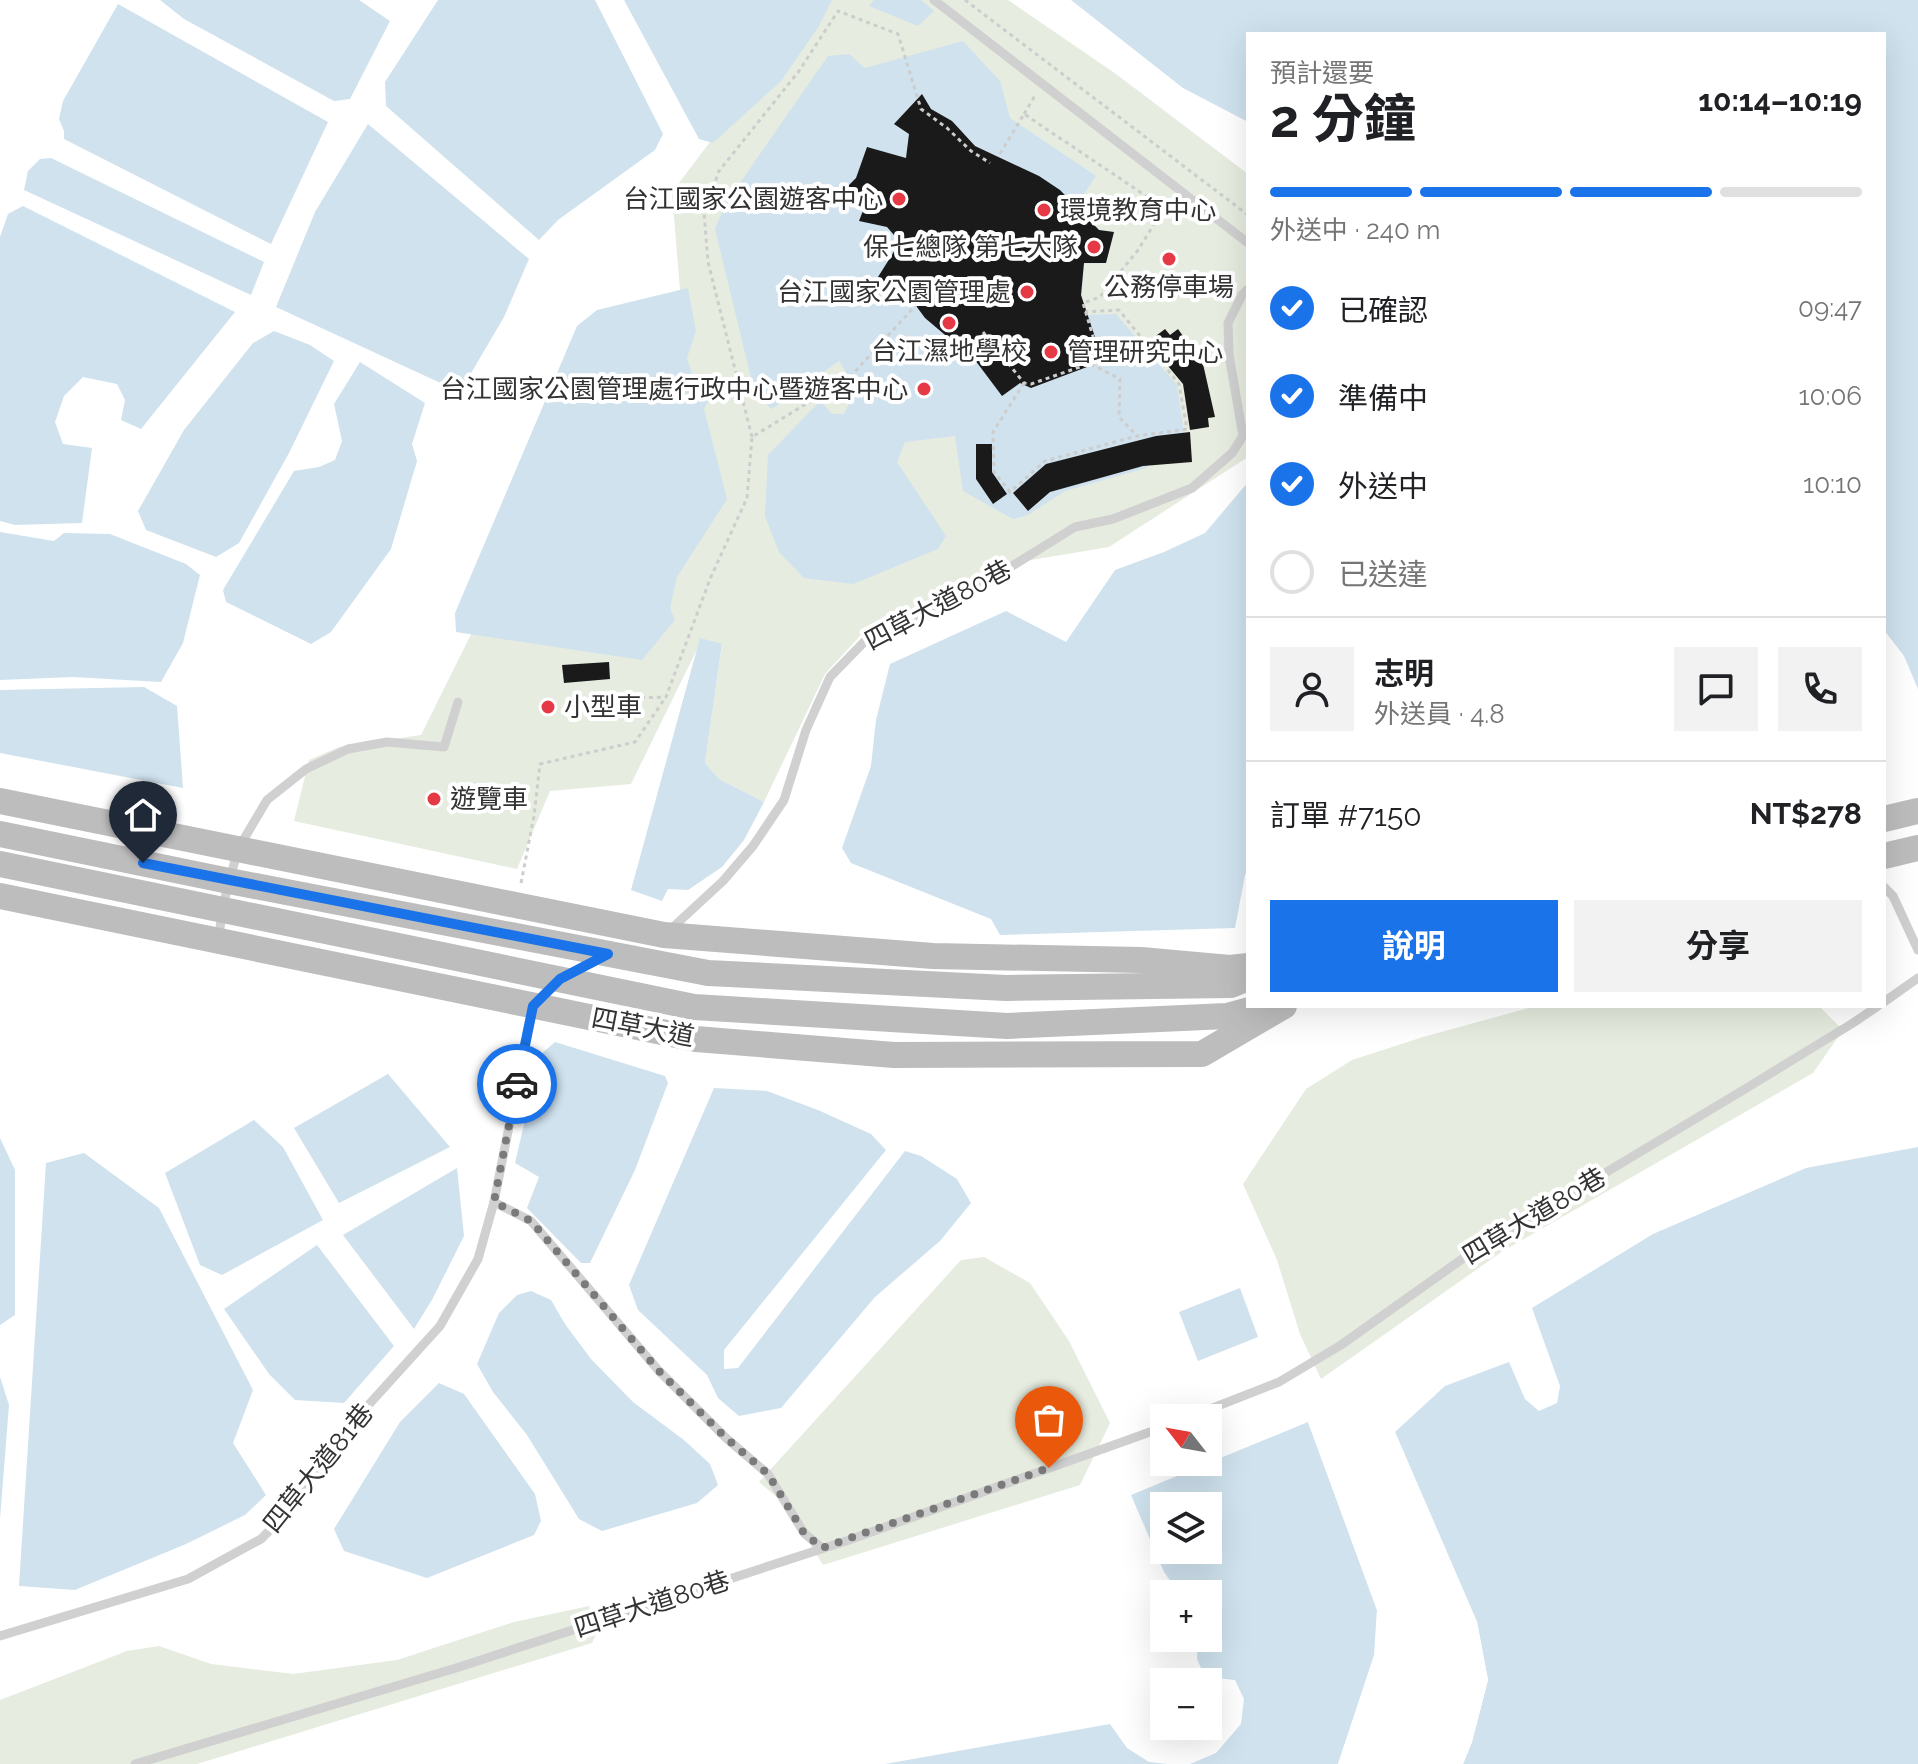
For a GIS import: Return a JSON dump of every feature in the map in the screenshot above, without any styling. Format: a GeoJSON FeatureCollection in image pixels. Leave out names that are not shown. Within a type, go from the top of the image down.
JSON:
{"type":"FeatureCollection","features":[{"type":"Feature","properties":{"kind":"street"},"geometry":{"type":"LineString","coordinates":[[0,801],[657,938],[933,956],[1141,960],[1230,968],[1246,966]]}},
{"type":"Feature","properties":{"kind":"street"},"geometry":{"type":"LineString","coordinates":[[1886,819],[1918,811]]}},
{"type":"Feature","properties":{"kind":"street"},"geometry":{"type":"LineString","coordinates":[[0,834],[229,881],[615,952],[708,973],[1006,988],[1231,985],[1246,979]]}},
{"type":"Feature","properties":{"kind":"street"},"geometry":{"type":"LineString","coordinates":[[1886,856],[1918,848]]}},
{"type":"Feature","properties":{"kind":"street","name":"四草大道"},"geometry":{"type":"LineString","coordinates":[[0,864],[694,1007],[1007,1026],[1227,1016],[1257,1008]]}},
{"type":"Feature","properties":{"kind":"street","name":"四草大道"},"geometry":{"type":"LineString","coordinates":[[0,896],[696,1039],[894,1055],[1202,1054],[1281,1008]]}},
{"type":"Feature","properties":{"kind":"lane"},"geometry":{"type":"LineString","coordinates":[[934,0],[1246,241]]}},
{"type":"Feature","properties":{"kind":"lane","name":"四草大道80巷"},"geometry":{"type":"LineString","coordinates":[[657,938],[723,881],[753,846],[784,800],[806,730],[830,677],[866,640],[996,576],[1075,527],[1113,519],[1192,488],[1232,453],[1243,436],[1229,355],[1228,323],[1246,291]]}},
{"type":"Feature","properties":{"kind":"lane"},"geometry":{"type":"LineString","coordinates":[[218,939],[222,909],[238,849],[267,800],[306,769],[348,749],[387,742],[444,747],[458,702]]}},
{"type":"Feature","properties":{"kind":"lane"},"geometry":{"type":"LineString","coordinates":[[1886,889],[1893,896],[1918,950]]}},
{"type":"Feature","properties":{"kind":"lane"},"geometry":{"type":"LineString","coordinates":[[533,1006],[560,979],[615,952]]}},
{"type":"Feature","properties":{"kind":"lane"},"geometry":{"type":"LineString","coordinates":[[1886,1001],[1918,978]]}},
{"type":"Feature","properties":{"kind":"lane","name":"四草大道81巷"},"geometry":{"type":"LineString","coordinates":[[0,1636],[188,1579],[261,1539],[291,1509],[363,1411],[440,1326],[478,1259],[494,1202],[533,1006]]}},
{"type":"Feature","properties":{"kind":"lane","name":"四草大道80巷"},"geometry":{"type":"LineString","coordinates":[[1222,1404],[1279,1382],[1341,1345],[1465,1257],[1875,1008]]}},
{"type":"Feature","properties":{"kind":"lane"},"geometry":{"type":"LineString","coordinates":[[494,1202],[531,1221],[659,1371],[726,1438],[768,1474],[804,1533],[822,1548]]}},
{"type":"Feature","properties":{"kind":"lane","name":"四草大道80巷"},"geometry":{"type":"LineString","coordinates":[[135,1764],[471,1663],[822,1548],[1150,1432]]}},
{"type":"Feature","properties":{"kind":"path"},"geometry":{"type":"LineString","coordinates":[[965,0],[1246,213]]}},
{"type":"Feature","properties":{"kind":"path"},"geometry":{"type":"LineString","coordinates":[[521,887],[540,764],[635,742],[666,697],[710,579],[747,498],[752,437],[708,262],[704,213],[719,171],[799,71],[838,11],[898,34],[921,109],[990,163]]}},
{"type":"Feature","properties":{"kind":"path"},"geometry":{"type":"LineString","coordinates":[[983,332],[1024,383],[1031,384],[1100,360],[1083,303],[1100,297],[1138,250],[1164,208],[1024,114],[998,157]]}},
{"type":"Feature","properties":{"kind":"path"},"geometry":{"type":"LineString","coordinates":[[752,437],[850,377],[916,305]]}},
{"type":"Feature","properties":{"kind":"path"},"geometry":{"type":"LineString","coordinates":[[1024,383],[993,432],[994,472],[1010,492],[1045,461],[1137,436],[1187,429],[1179,384],[1119,310],[1085,312]]}},
{"type":"Feature","properties":{"kind":"path"},"geometry":{"type":"LineString","coordinates":[[1090,363],[1120,379],[1119,417],[1137,436]]}},
{"type":"Feature","properties":{"kind":"path"},"geometry":{"type":"LineString","coordinates":[[633,698],[666,697]]}},
{"type":"Feature","properties":{"kind":"shaded area","name":"台江國家公園管理處行政中心暨遊客中心"},"geometry":{"type":"Polygon","coordinates":[[[818,0],[1008,0],[1116,74],[1246,172],[1246,458],[1109,547],[983,568],[989,575],[860,636],[825,674],[764,802],[719,779],[705,763],[722,645],[702,639],[631,784],[550,791],[517,869],[294,821],[309,760],[339,747],[421,735],[563,449],[681,302],[672,192],[818,0]]]}},
{"type":"Feature","properties":{"kind":"shaded area"},"geometry":{"type":"Polygon","coordinates":[[[1529,1008],[1821,1008],[1843,1030],[1813,1073],[1503,1251],[1321,1379],[1300,1334],[1277,1260],[1243,1184],[1306,1089],[1352,1060],[1529,1008]]]}},
{"type":"Feature","properties":{"kind":"shaded area"},"geometry":{"type":"Polygon","coordinates":[[[984,1257],[1030,1283],[1069,1341],[1110,1423],[1080,1485],[823,1565],[786,1505],[759,1482],[961,1260],[984,1257]]]}},
{"type":"Feature","properties":{"kind":"shaded area"},"geometry":{"type":"Polygon","coordinates":[[[589,1606],[597,1632],[592,1643],[197,1764],[0,1764],[0,1700],[127,1651],[159,1646],[211,1664],[293,1674],[397,1660],[514,1622],[589,1606]]]}},
{"type":"Feature","properties":{"kind":"water"},"geometry":{"type":"Polygon","coordinates":[[[160,0],[359,0],[390,21],[350,99],[334,101],[184,19],[160,0]]]}},
{"type":"Feature","properties":{"kind":"water"},"geometry":{"type":"Polygon","coordinates":[[[438,0],[595,0],[663,134],[655,150],[558,220],[539,240],[386,106],[385,82],[438,0]]]}},
{"type":"Feature","properties":{"kind":"water"},"geometry":{"type":"Polygon","coordinates":[[[624,0],[832,0],[819,26],[781,81],[713,143],[699,139],[624,0]]]}},
{"type":"Feature","properties":{"kind":"water"},"geometry":{"type":"Polygon","coordinates":[[[874,0],[921,0],[934,11],[918,26],[869,6],[874,0]]]}},
{"type":"Feature","properties":{"kind":"water"},"geometry":{"type":"Polygon","coordinates":[[[1071,0],[1918,0],[1918,689],[1904,656],[1886,633],[1886,32],[1246,32],[1246,121],[1183,88],[1071,0]]]}},
{"type":"Feature","properties":{"kind":"water"},"geometry":{"type":"Polygon","coordinates":[[[118,4],[328,122],[271,244],[64,139],[59,119],[63,101],[118,4]]]}},
{"type":"Feature","properties":{"kind":"water"},"geometry":{"type":"Polygon","coordinates":[[[963,41],[1000,81],[1010,118],[1096,176],[1076,206],[1099,230],[1114,232],[1106,263],[1068,264],[1064,270],[1083,276],[1081,310],[1086,309],[1088,315],[1116,314],[1177,385],[1184,433],[1146,468],[1065,491],[1028,515],[1013,519],[963,491],[955,436],[905,442],[897,462],[946,536],[938,549],[853,584],[804,578],[779,552],[765,516],[768,455],[820,401],[832,414],[844,414],[856,389],[839,361],[772,409],[759,398],[751,378],[715,229],[726,203],[828,56],[849,54],[865,68],[963,41]]]}},
{"type":"Feature","properties":{"kind":"water"},"geometry":{"type":"Polygon","coordinates":[[[368,124],[529,259],[504,317],[460,392],[276,307],[315,212],[368,124]]]}},
{"type":"Feature","properties":{"kind":"water"},"geometry":{"type":"Polygon","coordinates":[[[51,158],[264,262],[251,295],[24,190],[28,171],[40,159],[51,158]]]}},
{"type":"Feature","properties":{"kind":"water"},"geometry":{"type":"Polygon","coordinates":[[[23,206],[235,312],[141,429],[121,420],[125,400],[117,384],[83,377],[64,396],[55,422],[63,444],[92,448],[82,523],[15,525],[0,521],[0,237],[8,214],[23,206]]]}},
{"type":"Feature","properties":{"kind":"water"},"geometry":{"type":"Polygon","coordinates":[[[688,288],[696,331],[687,358],[694,381],[713,392],[704,409],[727,499],[677,577],[670,608],[675,620],[642,660],[456,632],[455,613],[577,326],[597,310],[688,288]]]}},
{"type":"Feature","properties":{"kind":"water"},"geometry":{"type":"Polygon","coordinates":[[[274,331],[310,345],[334,361],[289,453],[239,543],[216,557],[146,530],[138,511],[184,430],[253,343],[274,331]]]}},
{"type":"Feature","properties":{"kind":"water"},"geometry":{"type":"Polygon","coordinates":[[[360,362],[425,403],[412,444],[417,461],[391,549],[331,632],[311,644],[226,602],[223,590],[294,471],[319,467],[335,460],[342,441],[334,404],[360,362]]]}},
{"type":"Feature","properties":{"kind":"water"},"geometry":{"type":"Polygon","coordinates":[[[1246,484],[1246,873],[1235,928],[1000,935],[991,919],[851,863],[842,848],[871,766],[876,720],[890,664],[1006,611],[1066,642],[1115,570],[1205,533],[1246,484]]]}},
{"type":"Feature","properties":{"kind":"water"},"geometry":{"type":"Polygon","coordinates":[[[0,532],[54,541],[64,533],[110,534],[186,564],[200,575],[183,643],[161,682],[73,677],[0,680],[0,532]]]}},
{"type":"Feature","properties":{"kind":"water"},"geometry":{"type":"Polygon","coordinates":[[[700,638],[722,644],[705,763],[719,779],[764,802],[744,840],[722,867],[688,890],[668,889],[662,901],[631,890],[700,638]]]}},
{"type":"Feature","properties":{"kind":"water"},"geometry":{"type":"Polygon","coordinates":[[[144,687],[177,706],[183,788],[0,753],[0,690],[144,687]]]}},
{"type":"Feature","properties":{"kind":"water"},"geometry":{"type":"Polygon","coordinates":[[[555,1042],[665,1076],[668,1083],[635,1170],[590,1263],[581,1263],[527,1208],[539,1177],[515,1163],[540,1055],[555,1042]]]}},
{"type":"Feature","properties":{"kind":"water"},"geometry":{"type":"Polygon","coordinates":[[[388,1074],[450,1147],[339,1203],[294,1128],[388,1074]]]}},
{"type":"Feature","properties":{"kind":"water"},"geometry":{"type":"Polygon","coordinates":[[[714,1088],[767,1091],[871,1134],[886,1150],[724,1350],[724,1369],[738,1368],[905,1151],[921,1156],[957,1179],[971,1203],[940,1241],[875,1297],[781,1408],[739,1416],[718,1398],[707,1375],[638,1310],[629,1285],[714,1088]]]}},
{"type":"Feature","properties":{"kind":"water"},"geometry":{"type":"Polygon","coordinates":[[[254,1120],[283,1147],[323,1220],[222,1275],[200,1265],[165,1173],[254,1120]]]}},
{"type":"Feature","properties":{"kind":"water"},"geometry":{"type":"Polygon","coordinates":[[[0,1138],[15,1170],[15,1315],[0,1325],[0,1138]]]}},
{"type":"Feature","properties":{"kind":"water"},"geometry":{"type":"Polygon","coordinates":[[[1918,1147],[1918,1764],[1463,1764],[1488,1680],[1477,1622],[1395,1432],[1445,1386],[1509,1362],[1525,1399],[1539,1411],[1557,1403],[1560,1386],[1532,1308],[1653,1234],[1806,1168],[1918,1147]]]}},
{"type":"Feature","properties":{"kind":"water"},"geometry":{"type":"Polygon","coordinates":[[[84,1153],[159,1208],[253,1390],[233,1443],[266,1495],[245,1515],[186,1544],[75,1590],[19,1586],[46,1163],[84,1153]]]}},
{"type":"Feature","properties":{"kind":"water"},"geometry":{"type":"Polygon","coordinates":[[[457,1168],[464,1236],[414,1329],[343,1235],[457,1168]]]}},
{"type":"Feature","properties":{"kind":"water"},"geometry":{"type":"Polygon","coordinates":[[[317,1245],[394,1346],[344,1403],[295,1400],[269,1374],[224,1309],[317,1245]]]}},
{"type":"Feature","properties":{"kind":"water"},"geometry":{"type":"Polygon","coordinates":[[[1240,1288],[1258,1337],[1198,1361],[1179,1312],[1240,1288]]]}},
{"type":"Feature","properties":{"kind":"water"},"geometry":{"type":"Polygon","coordinates":[[[531,1291],[551,1300],[591,1359],[633,1402],[710,1464],[718,1485],[697,1503],[602,1531],[579,1519],[527,1435],[493,1392],[477,1364],[499,1313],[517,1295],[531,1291]]]}},
{"type":"Feature","properties":{"kind":"water"},"geometry":{"type":"Polygon","coordinates":[[[0,1377],[9,1405],[0,1519],[0,1377]]]}},
{"type":"Feature","properties":{"kind":"water"},"geometry":{"type":"Polygon","coordinates":[[[439,1383],[464,1394],[535,1494],[541,1521],[534,1535],[427,1578],[344,1551],[334,1529],[400,1422],[439,1383]]]}},
{"type":"Feature","properties":{"kind":"water"},"geometry":{"type":"Polygon","coordinates":[[[1308,1422],[1377,1610],[1375,1655],[1338,1764],[1190,1764],[1216,1753],[1241,1724],[1244,1699],[1235,1680],[1222,1679],[1222,1668],[1201,1668],[1197,1659],[1197,1652],[1222,1652],[1222,1580],[1170,1580],[1161,1564],[1222,1564],[1222,1492],[1150,1492],[1150,1539],[1131,1495],[1177,1476],[1222,1476],[1222,1457],[1308,1422]]]}},
{"type":"Feature","properties":{"kind":"water"},"geometry":{"type":"Polygon","coordinates":[[[1110,1724],[1127,1748],[1149,1762],[1168,1764],[885,1764],[1110,1724]]]}},
{"type":"Feature","properties":{"kind":"pier"},"geometry":{"type":"Polygon","coordinates":[[[1308,1422],[1312,1422],[1381,1610],[1378,1655],[1342,1764],[1338,1764],[1374,1655],[1377,1610],[1308,1422]]]}},
{"type":"Feature","properties":{"kind":"pier"},"geometry":{"type":"Polygon","coordinates":[[[1392,1429],[1477,1622],[1488,1680],[1463,1764],[1459,1764],[1484,1680],[1473,1623],[1391,1434],[1392,1429]]]}},
{"type":"Feature","properties":{"kind":"building"},"geometry":{"type":"Polygon","coordinates":[[[922,94],[931,109],[952,121],[975,146],[1039,176],[1060,190],[1099,230],[1114,232],[1106,263],[1084,263],[1081,295],[1103,361],[1031,388],[1020,383],[1002,396],[966,348],[964,351],[925,318],[911,299],[878,277],[900,242],[887,227],[859,221],[866,203],[839,195],[856,178],[867,147],[906,158],[909,134],[894,124],[922,94]]]}},
{"type":"Feature","properties":{"kind":"building"},"geometry":{"type":"Polygon","coordinates":[[[1165,329],[1170,335],[1178,329],[1203,364],[1215,417],[1208,418],[1209,427],[1190,430],[1183,384],[1148,342],[1165,329]]]}},
{"type":"Feature","properties":{"kind":"building"},"geometry":{"type":"Polygon","coordinates":[[[1190,432],[1192,462],[1143,466],[1050,492],[1028,511],[1013,493],[1046,464],[1156,436],[1190,432]]]}},
{"type":"Feature","properties":{"kind":"building"},"geometry":{"type":"Polygon","coordinates":[[[976,444],[992,444],[992,472],[1007,494],[993,504],[976,479],[976,444]]]}},
{"type":"Feature","properties":{"kind":"building"},"geometry":{"type":"Polygon","coordinates":[[[609,662],[610,679],[564,683],[562,665],[609,662]]]}},
{"type":"Feature","properties":{"kind":"way so far"},"geometry":{"type":"LineString","coordinates":[[517,1084],[494,1202],[531,1221],[659,1371],[726,1438],[768,1474],[804,1533],[822,1548],[1049,1468]]}},
{"type":"Feature","properties":{"kind":"place","name":"台江國家公園遊客中心"},"geometry":{"type":"Point","coordinates":[899,199]}},
{"type":"Feature","properties":{"kind":"place","name":"環境教育中心"},"geometry":{"type":"Point","coordinates":[1044,210]}},
{"type":"Feature","properties":{"kind":"place","name":"保七總隊 第七大隊"},"geometry":{"type":"Point","coordinates":[1094,247]}},
{"type":"Feature","properties":{"kind":"place","name":"公務停車場"},"geometry":{"type":"Point","coordinates":[1169,259]}},
{"type":"Feature","properties":{"kind":"place","name":"台江國家公園管理處"},"geometry":{"type":"Point","coordinates":[1027,292]}},
{"type":"Feature","properties":{"kind":"place","name":"台江濕地學校"},"geometry":{"type":"Point","coordinates":[949,323]}},
{"type":"Feature","properties":{"kind":"place","name":"管理研究中心"},"geometry":{"type":"Point","coordinates":[1051,352]}},
{"type":"Feature","properties":{"kind":"place","name":"台江國家公園管理處行政中心暨遊客中心"},"geometry":{"type":"Point","coordinates":[924,389]}},
{"type":"Feature","properties":{"kind":"place","name":"小型車"},"geometry":{"type":"Point","coordinates":[548,707]}},
{"type":"Feature","properties":{"kind":"place","name":"遊覽車"},"geometry":{"type":"Point","coordinates":[434,799]}},
{"type":"Feature","properties":{"kind":"route"},"geometry":{"type":"LineString","coordinates":[[143,863],[608,954],[560,979],[533,1006],[517,1084]]}}]}
